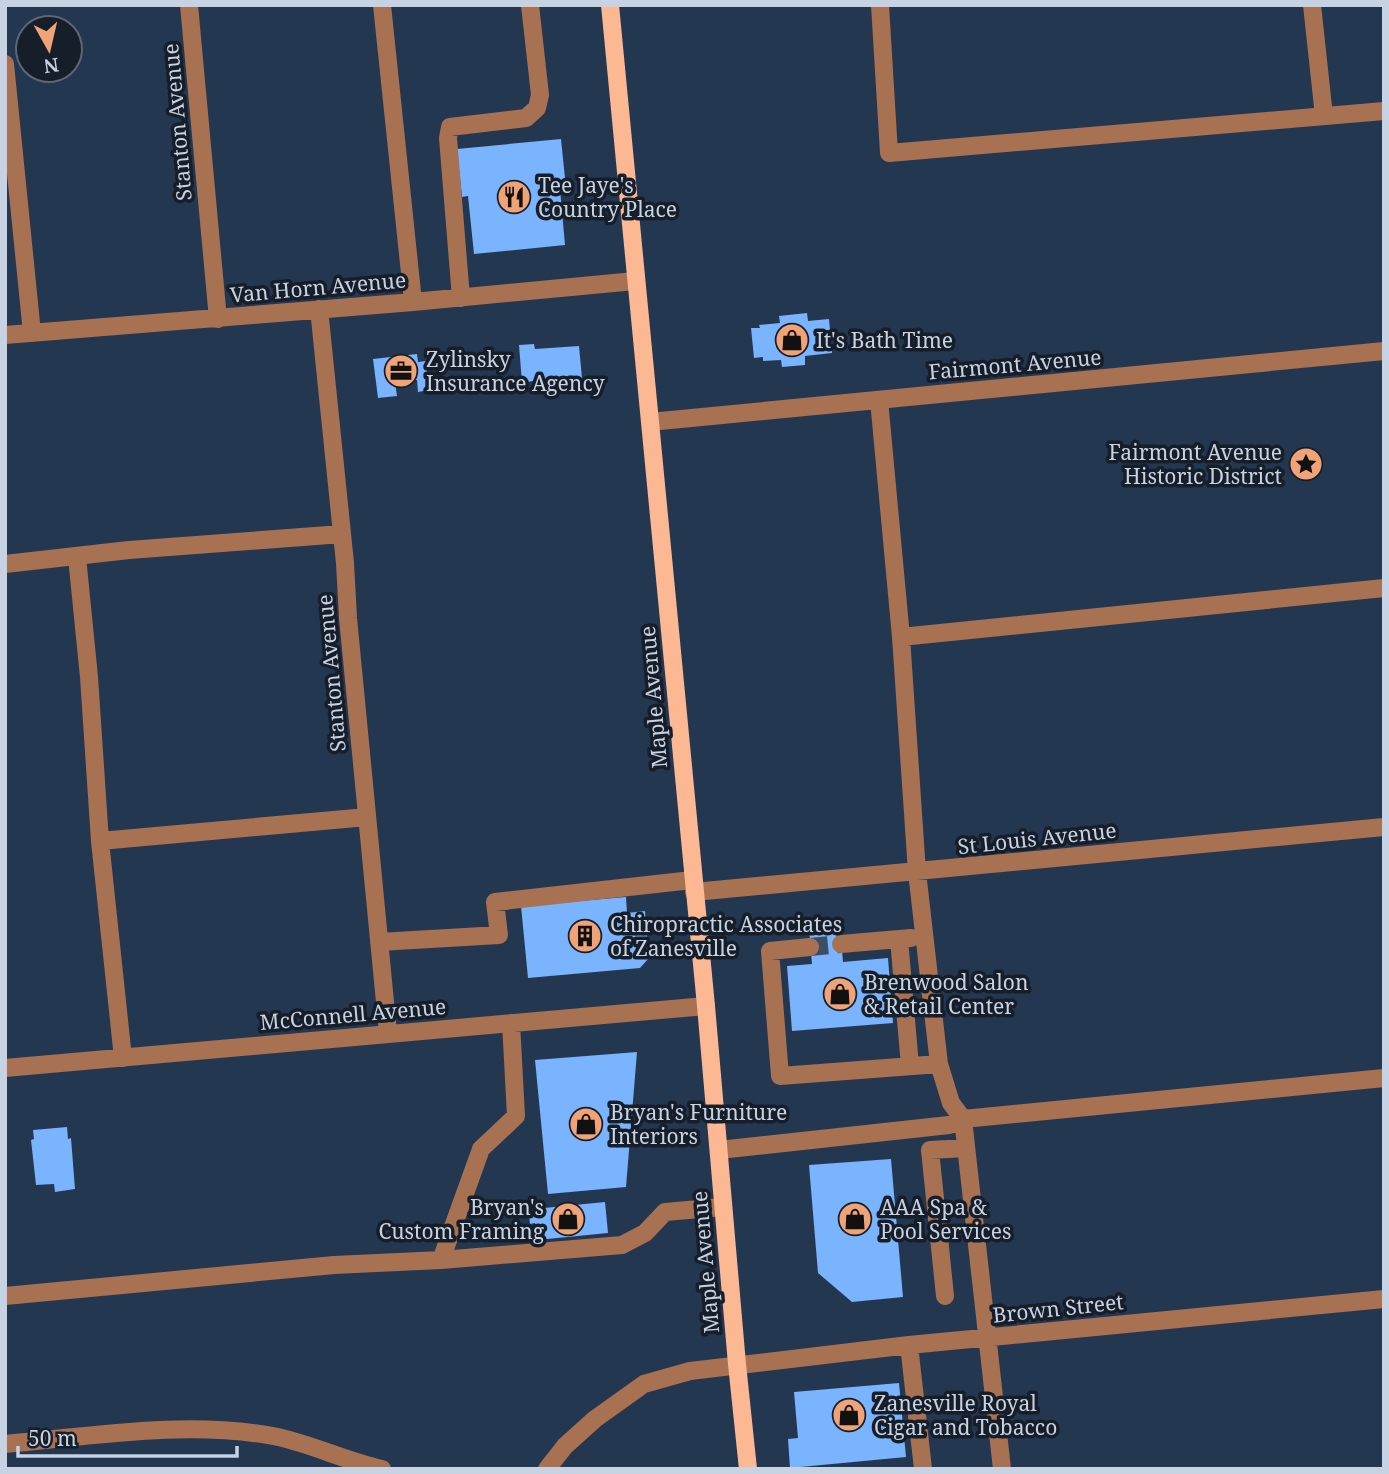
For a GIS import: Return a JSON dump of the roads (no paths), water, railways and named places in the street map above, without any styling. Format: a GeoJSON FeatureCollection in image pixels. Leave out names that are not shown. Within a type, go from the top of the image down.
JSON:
{"type":"FeatureCollection","features":[{"type":"Feature","properties":{"kind":"main road","name":"Maple Avenue"},"geometry":{"type":"LineString","coordinates":[[610,5],[748,1469]]}},
{"type":"Feature","properties":{"kind":"street","name":"Stanton Avenue"},"geometry":{"type":"LineString","coordinates":[[189,5],[218,319]]}},
{"type":"Feature","properties":{"kind":"street"},"geometry":{"type":"LineString","coordinates":[[382,5],[413,302]]}},
{"type":"Feature","properties":{"kind":"street"},"geometry":{"type":"LineString","coordinates":[[461,298],[448,138],[450,127],[526,118],[537,108],[540,95],[530,5]]}},
{"type":"Feature","properties":{"kind":"street"},"geometry":{"type":"LineString","coordinates":[[880,5],[889,153],[1384,111]]}},
{"type":"Feature","properties":{"kind":"street"},"geometry":{"type":"LineString","coordinates":[[1312,5],[1324,116]]}},
{"type":"Feature","properties":{"kind":"street"},"geometry":{"type":"LineString","coordinates":[[5,64],[32,333]]}},
{"type":"Feature","properties":{"kind":"street","name":"Van Horn Avenue"},"geometry":{"type":"LineString","coordinates":[[5,335],[218,319],[635,281]]}},
{"type":"Feature","properties":{"kind":"street","name":"Stanton Avenue"},"geometry":{"type":"LineString","coordinates":[[319,309],[388,1033]]}},
{"type":"Feature","properties":{"kind":"street","name":"Fairmont Avenue"},"geometry":{"type":"LineString","coordinates":[[650,422],[1384,351]]}},
{"type":"Feature","properties":{"kind":"street"},"geometry":{"type":"LineString","coordinates":[[879,400],[924,936],[939,1064],[951,1103],[963,1119],[1002,1469]]}},
{"type":"Feature","properties":{"kind":"street"},"geometry":{"type":"LineString","coordinates":[[5,564],[129,550],[342,534]]}},
{"type":"Feature","properties":{"kind":"street"},"geometry":{"type":"LineString","coordinates":[[77,557],[89,677],[100,841],[123,1058]]}},
{"type":"Feature","properties":{"kind":"street"},"geometry":{"type":"LineString","coordinates":[[901,637],[1384,588]]}},
{"type":"Feature","properties":{"kind":"street"},"geometry":{"type":"LineString","coordinates":[[100,841],[367,817]]}},
{"type":"Feature","properties":{"kind":"street","name":"St Louis Avenue"},"geometry":{"type":"LineString","coordinates":[[379,942],[499,935],[495,902],[917,872],[1384,827]]}},
{"type":"Feature","properties":{"kind":"street"},"geometry":{"type":"LineString","coordinates":[[841,944],[924,936]]}},
{"type":"Feature","properties":{"kind":"street"},"geometry":{"type":"LineString","coordinates":[[899,939],[909,1066]]}},
{"type":"Feature","properties":{"kind":"street"},"geometry":{"type":"LineString","coordinates":[[810,947],[770,951],[780,1076],[939,1064]]}},
{"type":"Feature","properties":{"kind":"street","name":"McConnell Avenue"},"geometry":{"type":"LineString","coordinates":[[5,1068],[706,1006]]}},
{"type":"Feature","properties":{"kind":"street"},"geometry":{"type":"LineString","coordinates":[[441,1260],[481,1150],[516,1116],[510,1023]]}},
{"type":"Feature","properties":{"kind":"street"},"geometry":{"type":"LineString","coordinates":[[719,1150],[949,1125],[963,1119],[1384,1078]]}},
{"type":"Feature","properties":{"kind":"street"},"geometry":{"type":"LineString","coordinates":[[945,1296],[930,1150],[966,1148]]}},
{"type":"Feature","properties":{"kind":"street"},"geometry":{"type":"LineString","coordinates":[[5,1296],[334,1265],[441,1260],[622,1245],[645,1233],[665,1212],[723,1207]]}},
{"type":"Feature","properties":{"kind":"street","name":"Brown Street"},"geometry":{"type":"LineString","coordinates":[[547,1469],[565,1446],[594,1419],[644,1384],[690,1371],[909,1345],[1384,1299]]}},
{"type":"Feature","properties":{"kind":"street"},"geometry":{"type":"LineString","coordinates":[[909,1345],[923,1469]]}},
{"type":"Feature","properties":{"kind":"street"},"geometry":{"type":"LineString","coordinates":[[5,1444],[156,1431],[217,1431],[274,1436],[373,1468]]}},
{"type":"Feature","properties":{"kind":"tunnel"},"geometry":{"type":"LineString","coordinates":[[810,947],[841,944]]}},
{"type":"Feature","properties":{"kind":"place","name":"Tee Jaye's Country Place"},"geometry":{"type":"Point","coordinates":[514,197]}},
{"type":"Feature","properties":{"kind":"place","name":"It's Bath Time"},"geometry":{"type":"Point","coordinates":[792,340]}},
{"type":"Feature","properties":{"kind":"place","name":"Zylinsky Insurance Agency"},"geometry":{"type":"Point","coordinates":[401,371]}},
{"type":"Feature","properties":{"kind":"place","name":"Fairmont Avenue Historic District"},"geometry":{"type":"Point","coordinates":[1306,464]}},
{"type":"Feature","properties":{"kind":"place","name":"Chiropractic Associates of Zanesville"},"geometry":{"type":"Point","coordinates":[585,936]}},
{"type":"Feature","properties":{"kind":"place","name":"Brenwood Salon & Retail Center"},"geometry":{"type":"Point","coordinates":[840,994]}},
{"type":"Feature","properties":{"kind":"place","name":"Bryan's Furniture Interiors"},"geometry":{"type":"Point","coordinates":[586,1124]}},
{"type":"Feature","properties":{"kind":"place","name":"Bryan's Custom Framing"},"geometry":{"type":"Point","coordinates":[568,1219]}},
{"type":"Feature","properties":{"kind":"place","name":"AAA Spa & Pool Services"},"geometry":{"type":"Point","coordinates":[855,1219]}},
{"type":"Feature","properties":{"kind":"place","name":"Zanesville Royal Cigar and Tobacco"},"geometry":{"type":"Point","coordinates":[849,1415]}}]}
